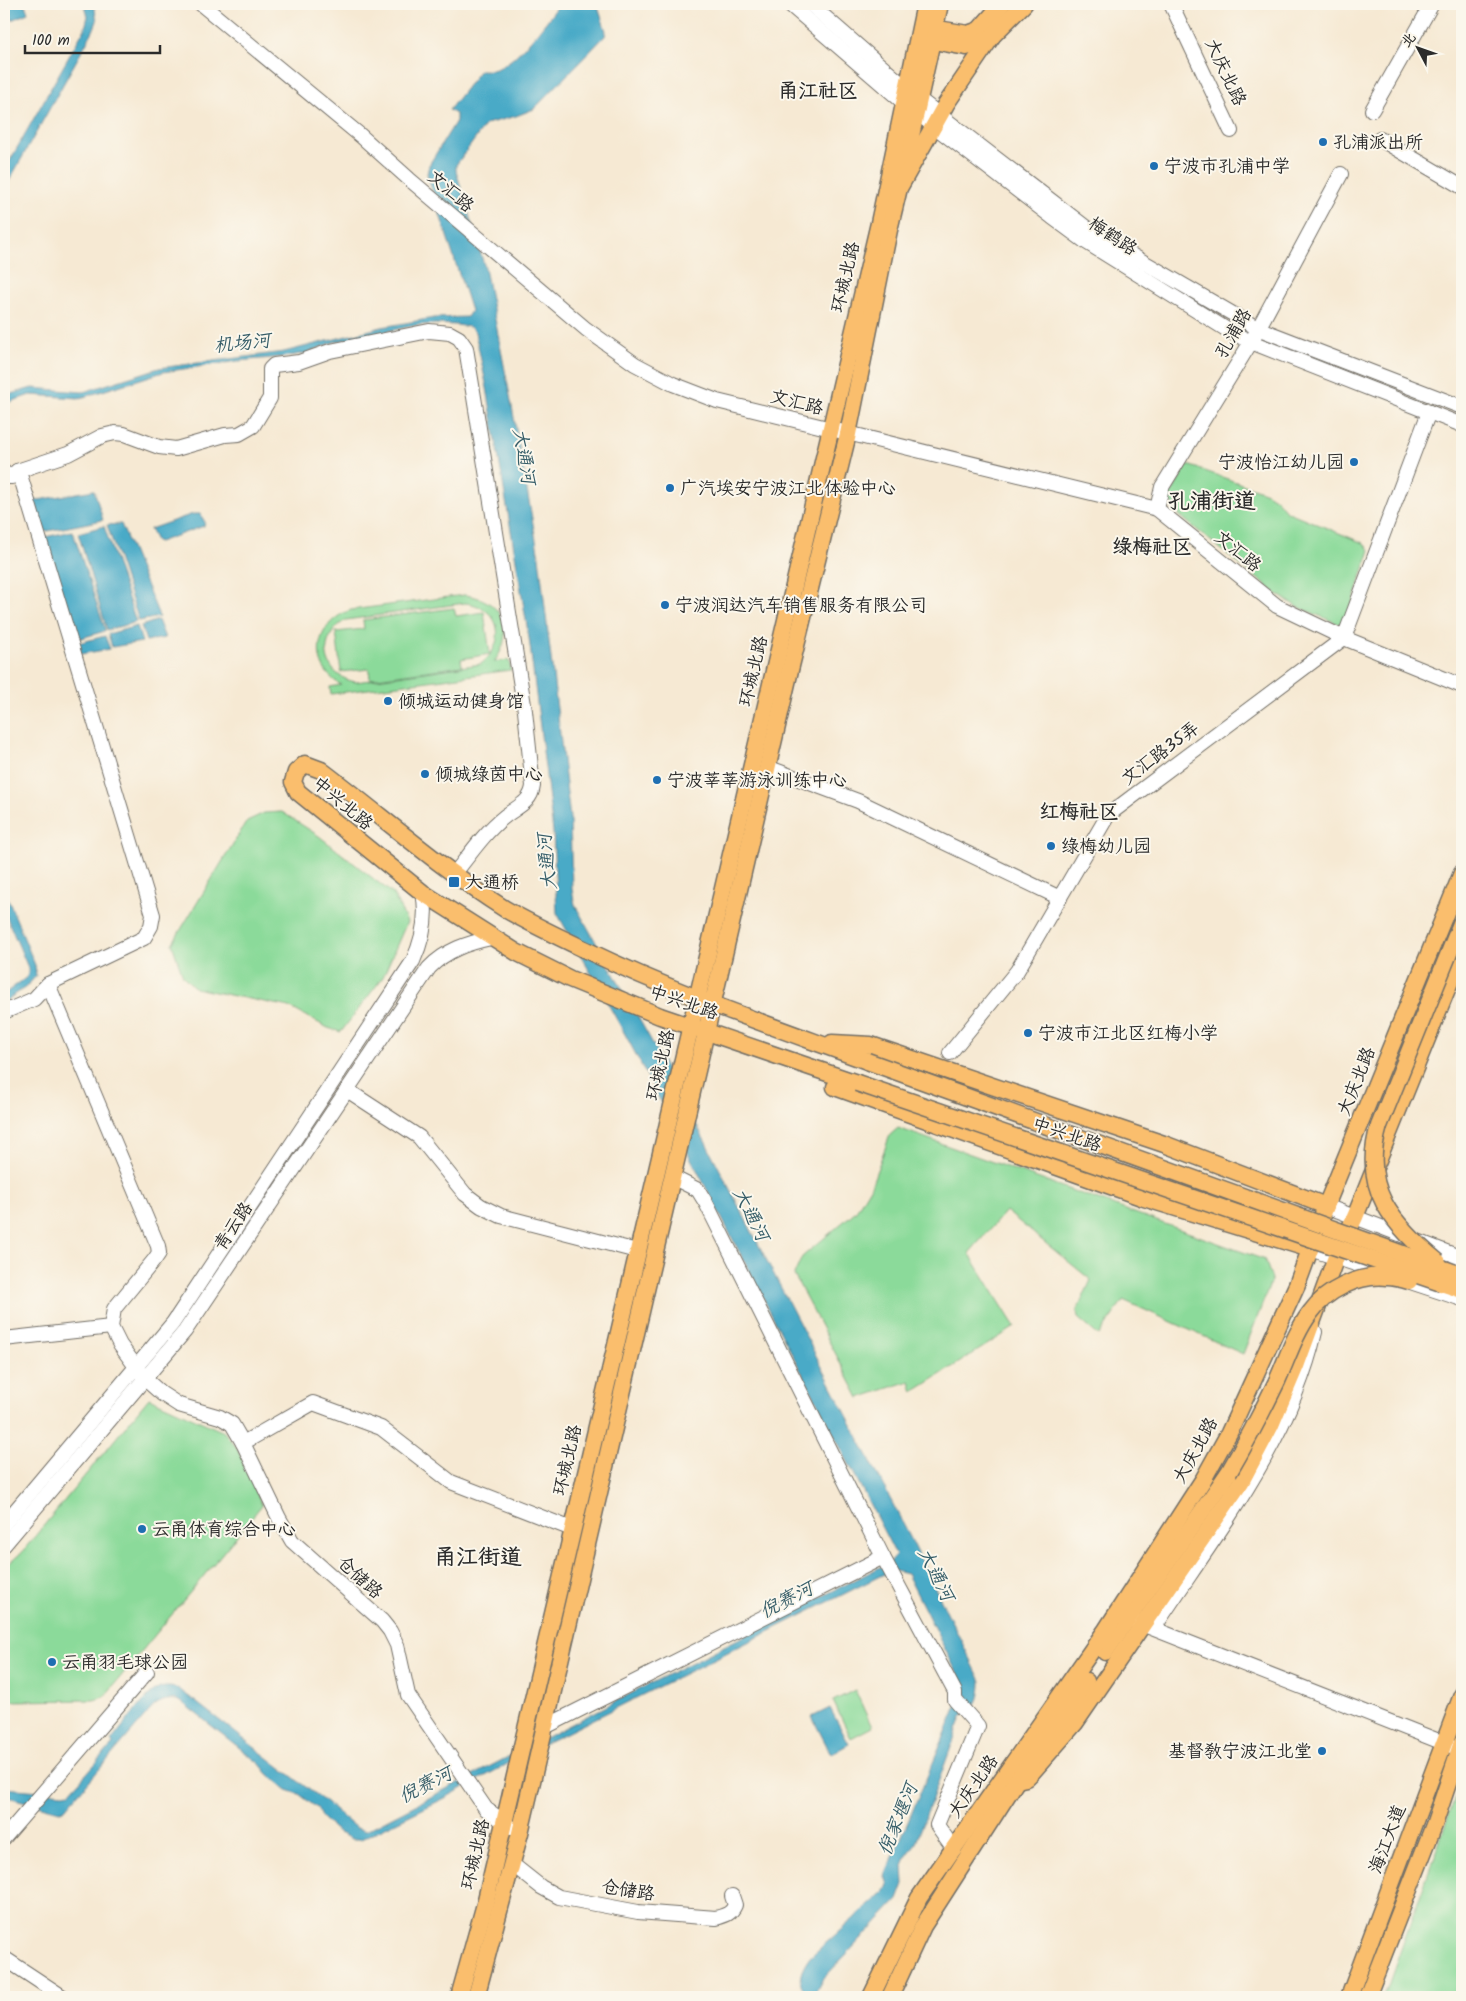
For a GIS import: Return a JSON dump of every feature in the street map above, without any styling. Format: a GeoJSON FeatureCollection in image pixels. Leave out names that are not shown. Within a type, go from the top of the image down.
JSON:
{"type":"FeatureCollection","features":[{"type":"Feature","properties":{"kind":"main road"},"geometry":{"type":"LineString","coordinates":[[925,4],[926,33]]}},
{"type":"Feature","properties":{"kind":"main road"},"geometry":{"type":"LineString","coordinates":[[926,33],[940,4]]}},
{"type":"Feature","properties":{"kind":"main road"},"geometry":{"type":"LineString","coordinates":[[926,33],[968,34],[979,30],[1002,4]]}},
{"type":"Feature","properties":{"kind":"main road","name":"环城北路"},"geometry":{"type":"LineString","coordinates":[[899,188],[937,121],[993,36],[1024,4]]}},
{"type":"Feature","properties":{"kind":"main road","name":"环城北路"},"geometry":{"type":"LineString","coordinates":[[476,1997],[534,1776],[706,1031],[705,1002],[830,429],[926,33],[966,47],[993,36]]}},
{"type":"Feature","properties":{"kind":"main road","name":"环城北路"},"geometry":{"type":"LineString","coordinates":[[459,1997],[484,1904],[690,1026],[705,1002],[767,767],[848,434],[899,188],[911,101]]}},
{"type":"Feature","properties":{"kind":"main road","name":"中兴北路"},"geometry":{"type":"LineString","coordinates":[[305,764],[321,770],[455,873],[506,909],[613,963],[705,1002],[1450,1276],[857,1083],[620,1000],[516,952],[423,894],[298,792],[293,782],[296,772],[305,764]]}},
{"type":"Feature","properties":{"kind":"main road","name":"大庆北路"},"geometry":{"type":"LineString","coordinates":[[890,1997],[923,1926],[1122,1617],[1229,1432],[1296,1285],[1326,1206],[1462,873]]}},
{"type":"Feature","properties":{"kind":"main road"},"geometry":{"type":"LineString","coordinates":[[1462,922],[1380,1126],[1375,1140],[1374,1154],[1379,1191],[1388,1212],[1403,1232],[1450,1276],[1462,1290]]}},
{"type":"Feature","properties":{"kind":"main road","name":"大庆北路"},"geometry":{"type":"LineString","coordinates":[[1017,1780],[1026,1778],[1075,1723],[1149,1626],[1241,1482],[1271,1425],[1296,1366],[1336,1257],[1355,1217],[1462,952]]}},
{"type":"Feature","properties":{"kind":"main road"},"geometry":{"type":"LineString","coordinates":[[812,1041],[871,1046],[1164,1144],[1326,1206]]}},
{"type":"Feature","properties":{"kind":"main road"},"geometry":{"type":"LineString","coordinates":[[754,1048],[800,1074],[1060,1169],[1144,1198],[1310,1249]]}},
{"type":"Feature","properties":{"kind":"main road"},"geometry":{"type":"LineString","coordinates":[[1122,1617],[1229,1472],[1262,1412],[1300,1330],[1311,1312],[1341,1287],[1358,1280],[1386,1276],[1411,1281],[1450,1276]]}},
{"type":"Feature","properties":{"kind":"main road","name":"大庆北路"},"geometry":{"type":"LineString","coordinates":[[871,1997],[919,1898],[1122,1617]]}},
{"type":"Feature","properties":{"kind":"main road","name":"海江大道"},"geometry":{"type":"LineString","coordinates":[[1367,1997],[1434,1825],[1455,1744],[1462,1695]]}},
{"type":"Feature","properties":{"kind":"main road","name":"海江大道"},"geometry":{"type":"LineString","coordinates":[[1349,1997],[1455,1744]]}},
{"type":"Feature","properties":{"kind":"street","name":"文汇路"},"geometry":{"type":"LineString","coordinates":[[201,4],[361,136],[586,329],[635,364],[674,384],[718,401],[1157,509],[1277,606],[1344,638],[1462,686]]}},
{"type":"Feature","properties":{"kind":"street","name":"梅鹤路"},"geometry":{"type":"LineString","coordinates":[[789,4],[1086,242],[1229,331],[1251,342],[1462,425]]}},
{"type":"Feature","properties":{"kind":"street","name":"梅鹤路"},"geometry":{"type":"LineString","coordinates":[[810,4],[911,101]]}},
{"type":"Feature","properties":{"kind":"street","name":"大庆北路"},"geometry":{"type":"LineString","coordinates":[[1171,4],[1231,131]]}},
{"type":"Feature","properties":{"kind":"street"},"geometry":{"type":"LineString","coordinates":[[1372,110],[1432,4]]}},
{"type":"Feature","properties":{"kind":"street","name":"梅鹤路"},"geometry":{"type":"LineString","coordinates":[[937,121],[1092,232],[1258,328],[1462,407]]}},
{"type":"Feature","properties":{"kind":"street"},"geometry":{"type":"LineString","coordinates":[[1380,139],[1462,187]]}},
{"type":"Feature","properties":{"kind":"street","name":"孔浦路"},"geometry":{"type":"LineString","coordinates":[[1157,509],[1162,487],[1251,342],[1341,174]]}},
{"type":"Feature","properties":{"kind":"street"},"geometry":{"type":"LineString","coordinates":[[11,472],[68,454],[102,436],[115,433],[124,434],[159,447],[176,449],[203,441],[239,434],[253,426],[270,398],[270,369],[274,365],[299,362],[330,351],[429,332],[450,333],[460,338],[466,348],[525,711],[533,786],[532,794],[528,801],[503,818],[478,843],[455,873]]}},
{"type":"Feature","properties":{"kind":"street"},"geometry":{"type":"LineString","coordinates":[[1344,638],[1429,412]]}},
{"type":"Feature","properties":{"kind":"street"},"geometry":{"type":"LineString","coordinates":[[4,1012],[34,999],[48,984],[144,938],[151,926],[153,915],[21,478],[11,472]]}},
{"type":"Feature","properties":{"kind":"street","name":"文汇路35弄"},"geometry":{"type":"LineString","coordinates":[[950,1053],[1017,971],[1108,815],[1344,638]]}},
{"type":"Feature","properties":{"kind":"street"},"geometry":{"type":"LineString","coordinates":[[767,767],[858,801],[1060,898]]}},
{"type":"Feature","properties":{"kind":"street","name":"青云路"},"geometry":{"type":"LineString","coordinates":[[4,1524],[173,1322],[413,961],[423,933],[426,906],[423,894]]}},
{"type":"Feature","properties":{"kind":"street","name":"青云路"},"geometry":{"type":"LineString","coordinates":[[4,1546],[186,1331],[423,976],[436,960],[454,949],[491,938]]}},
{"type":"Feature","properties":{"kind":"street"},"geometry":{"type":"LineString","coordinates":[[4,1339],[111,1326],[114,1309],[156,1259],[159,1252],[48,984]]}},
{"type":"Feature","properties":{"kind":"street"},"geometry":{"type":"LineString","coordinates":[[347,1090],[419,1137],[464,1194],[481,1206],[501,1216],[637,1251]]}},
{"type":"Feature","properties":{"kind":"street"},"geometry":{"type":"LineString","coordinates":[[672,1177],[698,1190],[706,1203],[884,1557],[955,1692],[955,1700],[978,1726],[938,1825],[954,1848]]}},
{"type":"Feature","properties":{"kind":"street"},"geometry":{"type":"LineString","coordinates":[[1326,1206],[1462,1258]]}},
{"type":"Feature","properties":{"kind":"street"},"geometry":{"type":"LineString","coordinates":[[1310,1249],[1462,1299]]}},
{"type":"Feature","properties":{"kind":"street","name":"仓储路"},"geometry":{"type":"LineString","coordinates":[[111,1326],[120,1345],[136,1367],[145,1379],[162,1394],[179,1405],[227,1420],[232,1424],[292,1541],[382,1621],[390,1631],[396,1644],[408,1695],[486,1809],[520,1834]]}},
{"type":"Feature","properties":{"kind":"street"},"geometry":{"type":"LineString","coordinates":[[243,1443],[313,1403],[381,1428],[451,1482],[572,1529]]}},
{"type":"Feature","properties":{"kind":"street"},"geometry":{"type":"LineString","coordinates":[[545,1727],[884,1557]]}},
{"type":"Feature","properties":{"kind":"street"},"geometry":{"type":"LineString","coordinates":[[1122,1617],[1455,1744]]}},
{"type":"Feature","properties":{"kind":"street"},"geometry":{"type":"LineString","coordinates":[[4,1838],[146,1672]]}},
{"type":"Feature","properties":{"kind":"street","name":"仓储路"},"geometry":{"type":"LineString","coordinates":[[512,1864],[540,1887],[559,1897],[638,1912],[716,1918],[728,1915],[732,1911],[735,1905],[732,1896]]}},
{"type":"Feature","properties":{"kind":"street"},"geometry":{"type":"LineString","coordinates":[[4,1958],[63,1997]]}},
{"type":"Feature","properties":{"kind":"green space"},"geometry":{"type":"Polygon","coordinates":[[[1188,465],[1267,493],[1276,499],[1286,511],[1363,543],[1370,550],[1348,617],[1339,624],[1296,606],[1278,595],[1180,516],[1168,498],[1188,465]]]}},
{"type":"Feature","properties":{"kind":"green space"},"geometry":{"type":"Polygon","coordinates":[[[464,595],[477,598],[488,603],[502,618],[505,628],[504,639],[501,651],[494,662],[509,660],[511,670],[331,694],[330,687],[341,685],[330,677],[323,667],[320,656],[320,644],[329,624],[351,610],[464,595]],[[465,603],[346,620],[330,636],[327,655],[330,664],[344,678],[356,682],[481,664],[490,655],[495,646],[497,627],[493,618],[477,606],[465,603]]]}},
{"type":"Feature","properties":{"kind":"green space"},"geometry":{"type":"Polygon","coordinates":[[[454,608],[456,616],[484,612],[490,654],[461,659],[462,666],[370,679],[369,669],[341,672],[336,632],[364,629],[363,620],[454,608]]]}},
{"type":"Feature","properties":{"kind":"green space"},"geometry":{"type":"Polygon","coordinates":[[[282,812],[319,836],[393,894],[407,922],[383,977],[341,1032],[328,1028],[289,1007],[195,988],[183,976],[172,944],[247,821],[264,813],[282,812]]]}},
{"type":"Feature","properties":{"kind":"green space"},"geometry":{"type":"Polygon","coordinates":[[[898,1128],[1265,1260],[1272,1279],[1243,1354],[1123,1300],[1099,1336],[1078,1318],[1077,1311],[1091,1280],[1006,1211],[969,1253],[1015,1327],[913,1392],[910,1381],[859,1398],[794,1275],[802,1257],[856,1211],[871,1186],[890,1135],[898,1128]]]}},
{"type":"Feature","properties":{"kind":"green space","name":"云甬体育综合中心"},"geometry":{"type":"Polygon","coordinates":[[[149,1398],[224,1432],[237,1448],[262,1505],[104,1697],[94,1700],[4,1701],[4,1568],[22,1552],[149,1398]]]}},
{"type":"Feature","properties":{"kind":"green space"},"geometry":{"type":"Polygon","coordinates":[[[855,1690],[872,1727],[851,1738],[833,1701],[855,1690]]]}},
{"type":"Feature","properties":{"kind":"green space"},"geometry":{"type":"Polygon","coordinates":[[[1462,1778],[1462,1997],[1384,1997],[1462,1778]]]}},
{"type":"Feature","properties":{"kind":"water"},"geometry":{"type":"Polygon","coordinates":[[[4,4],[25,4],[28,13],[4,23],[4,4]]]}},
{"type":"Feature","properties":{"kind":"water"},"geometry":{"type":"Polygon","coordinates":[[[84,4],[94,4],[97,21],[93,31],[4,190],[4,171],[85,28],[88,16],[84,4]]]}},
{"type":"Feature","properties":{"kind":"water"},"geometry":{"type":"Polygon","coordinates":[[[559,4],[597,4],[606,31],[605,36],[534,109],[486,124],[456,165],[456,171],[485,268],[539,557],[570,818],[572,889],[575,905],[706,1143],[912,1541],[981,1681],[979,1699],[973,1707],[970,1706],[962,1717],[916,1843],[906,1857],[903,1866],[904,1884],[898,1900],[822,1980],[815,1993],[819,1997],[810,1997],[801,1984],[802,1970],[810,1957],[885,1891],[888,1885],[885,1876],[962,1694],[963,1685],[907,1574],[895,1571],[884,1574],[546,1743],[443,1799],[361,1839],[352,1839],[339,1833],[322,1818],[317,1808],[299,1794],[287,1790],[268,1774],[260,1764],[180,1701],[173,1700],[163,1701],[154,1706],[65,1809],[60,1811],[4,1796],[4,1788],[70,1792],[113,1744],[111,1741],[141,1704],[154,1691],[170,1687],[179,1689],[356,1828],[365,1831],[890,1562],[896,1555],[700,1176],[626,1036],[557,913],[553,832],[529,638],[487,388],[475,332],[470,327],[457,325],[418,325],[334,342],[307,353],[163,372],[80,398],[30,395],[4,404],[4,396],[32,388],[83,392],[159,368],[284,352],[382,327],[434,318],[467,317],[471,311],[427,174],[429,165],[456,121],[456,114],[449,110],[480,70],[496,69],[512,59],[539,30],[559,4]]]}},
{"type":"Feature","properties":{"kind":"water"},"geometry":{"type":"Polygon","coordinates":[[[94,490],[103,520],[43,532],[33,501],[94,490]]]}},
{"type":"Feature","properties":{"kind":"water"},"geometry":{"type":"Polygon","coordinates":[[[193,514],[200,514],[205,522],[204,526],[159,542],[156,541],[150,529],[193,514]]]}},
{"type":"Feature","properties":{"kind":"water"},"geometry":{"type":"Polygon","coordinates":[[[121,524],[159,617],[139,621],[107,525],[121,524]]]}},
{"type":"Feature","properties":{"kind":"water"},"geometry":{"type":"Polygon","coordinates":[[[104,526],[136,622],[107,630],[78,533],[104,526]]]}},
{"type":"Feature","properties":{"kind":"water"},"geometry":{"type":"Polygon","coordinates":[[[72,531],[105,629],[105,631],[78,639],[75,638],[45,537],[72,531]]]}},
{"type":"Feature","properties":{"kind":"water"},"geometry":{"type":"Polygon","coordinates":[[[158,620],[165,638],[146,641],[141,626],[158,620]]]}},
{"type":"Feature","properties":{"kind":"water"},"geometry":{"type":"Polygon","coordinates":[[[137,626],[142,642],[112,647],[108,634],[137,626]]]}},
{"type":"Feature","properties":{"kind":"water"},"geometry":{"type":"Polygon","coordinates":[[[105,636],[110,649],[81,654],[78,643],[105,636]]]}},
{"type":"Feature","properties":{"kind":"water"},"geometry":{"type":"Polygon","coordinates":[[[4,889],[35,965],[36,976],[26,987],[4,1002],[4,994],[27,977],[29,970],[4,911],[4,889]]]}},
{"type":"Feature","properties":{"kind":"water"},"geometry":{"type":"Polygon","coordinates":[[[830,1708],[849,1744],[831,1754],[812,1717],[830,1708]]]}},
{"type":"Feature","properties":{"kind":"place","name":"孔浦派出所"},"geometry":{"type":"Point","coordinates":[1323,142]}},
{"type":"Feature","properties":{"kind":"place","name":"宁波市孔浦中学"},"geometry":{"type":"Point","coordinates":[1154,166]}},
{"type":"Feature","properties":{"kind":"place","name":"宁波怡江幼儿园"},"geometry":{"type":"Point","coordinates":[1354,462]}},
{"type":"Feature","properties":{"kind":"place","name":"广汽埃安宁波江北体验中心"},"geometry":{"type":"Point","coordinates":[670,488]}},
{"type":"Feature","properties":{"kind":"place","name":"宁波润达汽车销售服务有限公司"},"geometry":{"type":"Point","coordinates":[665,605]}},
{"type":"Feature","properties":{"kind":"place","name":"倾城运动健身馆"},"geometry":{"type":"Point","coordinates":[388,701]}},
{"type":"Feature","properties":{"kind":"place","name":"倾城绿茵中心"},"geometry":{"type":"Point","coordinates":[425,774]}},
{"type":"Feature","properties":{"kind":"place","name":"宁波莘莘游泳训练中心"},"geometry":{"type":"Point","coordinates":[657,780]}},
{"type":"Feature","properties":{"kind":"place","name":"绿梅幼儿园"},"geometry":{"type":"Point","coordinates":[1051,846]}},
{"type":"Feature","properties":{"kind":"place","name":"大通桥"},"geometry":{"type":"Point","coordinates":[454,882]}},
{"type":"Feature","properties":{"kind":"place","name":"宁波市江北区红梅小学"},"geometry":{"type":"Point","coordinates":[1028,1033]}},
{"type":"Feature","properties":{"kind":"place","name":"云甬体育综合中心"},"geometry":{"type":"Point","coordinates":[142,1529]}},
{"type":"Feature","properties":{"kind":"place","name":"云甬羽毛球公园"},"geometry":{"type":"Point","coordinates":[52,1662]}},
{"type":"Feature","properties":{"kind":"place","name":"基督教宁波江北堂"},"geometry":{"type":"Point","coordinates":[1322,1751]}},
{"type":"Feature","properties":{"kind":"district","name":"甬江社区"},"geometry":{"type":"Point","coordinates":[818,90]}},
{"type":"Feature","properties":{"kind":"district","name":"孔浦街道"},"geometry":{"type":"Point","coordinates":[1212,500]}},
{"type":"Feature","properties":{"kind":"district","name":"绿梅社区"},"geometry":{"type":"Point","coordinates":[1152,546]}},
{"type":"Feature","properties":{"kind":"district","name":"红梅社区"},"geometry":{"type":"Point","coordinates":[1079,811]}},
{"type":"Feature","properties":{"kind":"district","name":"甬江街道"},"geometry":{"type":"Point","coordinates":[478,1556]}},
{"type":"Feature","properties":{"kind":"water label","name":"机场河"},"geometry":{"type":"Point","coordinates":[242,342]}},
{"type":"Feature","properties":{"kind":"water label","name":"大通河"},"geometry":{"type":"Point","coordinates":[525,456]}},
{"type":"Feature","properties":{"kind":"water label","name":"大通河"},"geometry":{"type":"Point","coordinates":[546,862]}},
{"type":"Feature","properties":{"kind":"water label","name":"大通河"},"geometry":{"type":"Point","coordinates":[752,1214]}},
{"type":"Feature","properties":{"kind":"water label","name":"大通河"},"geometry":{"type":"Point","coordinates":[937,1574]}},
{"type":"Feature","properties":{"kind":"water label","name":"倪赛河"},"geometry":{"type":"Point","coordinates":[786,1599]}},
{"type":"Feature","properties":{"kind":"water label","name":"倪赛河"},"geometry":{"type":"Point","coordinates":[425,1784]}},
{"type":"Feature","properties":{"kind":"water label","name":"倪家堰河"},"geometry":{"type":"Point","coordinates":[897,1819]}}]}
